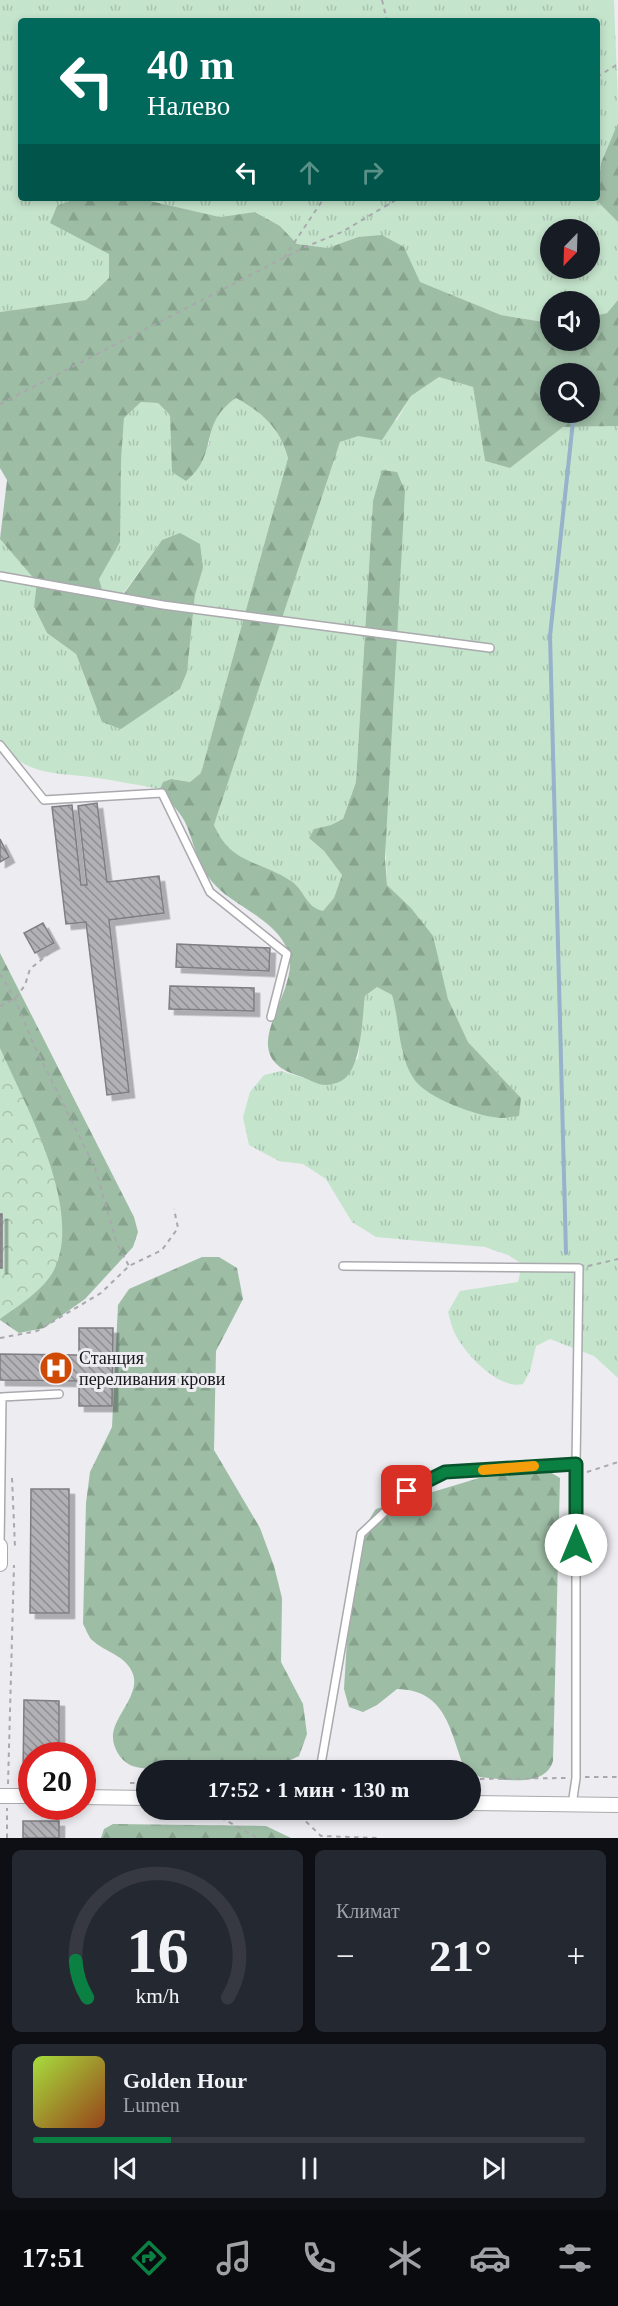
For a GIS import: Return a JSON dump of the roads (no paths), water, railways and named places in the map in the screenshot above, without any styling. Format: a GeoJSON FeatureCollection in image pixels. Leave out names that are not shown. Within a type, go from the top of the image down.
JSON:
{"type":"FeatureCollection","features":[{"type":"Feature","properties":{"kind":"street"},"geometry":{"type":"LineString","coordinates":[[0,1546],[7,1564]]}},
{"type":"Feature","properties":{"kind":"street"},"geometry":{"type":"LineString","coordinates":[[96,1797],[136,1798]]}},
{"type":"Feature","properties":{"kind":"street"},"geometry":{"type":"LineString","coordinates":[[481,1803],[618,1805]]}},
{"type":"Feature","properties":{"kind":"lane"},"geometry":{"type":"LineString","coordinates":[[0,576],[163,605],[490,648]]}},
{"type":"Feature","properties":{"kind":"lane"},"geometry":{"type":"LineString","coordinates":[[0,745],[45,800],[162,793],[210,892],[287,954],[271,1017]]}},
{"type":"Feature","properties":{"kind":"lane"},"geometry":{"type":"LineString","coordinates":[[343,1266],[579,1268],[576,1464],[576,1778],[572,1805]]}},
{"type":"Feature","properties":{"kind":"lane"},"geometry":{"type":"LineString","coordinates":[[0,1546],[2,1397],[59,1394]]}},
{"type":"Feature","properties":{"kind":"lane"},"geometry":{"type":"LineString","coordinates":[[322,1760],[361,1534],[407,1491],[445,1472],[576,1464]]}},
{"type":"Feature","properties":{"kind":"waterway"},"geometry":{"type":"LineString","coordinates":[[566,1253],[550,636],[573,423]]}},
{"type":"Feature","properties":{"kind":"place","name":"Станция переливания крови"},"geometry":{"type":"Point","coordinates":[56,1368]}}]}
